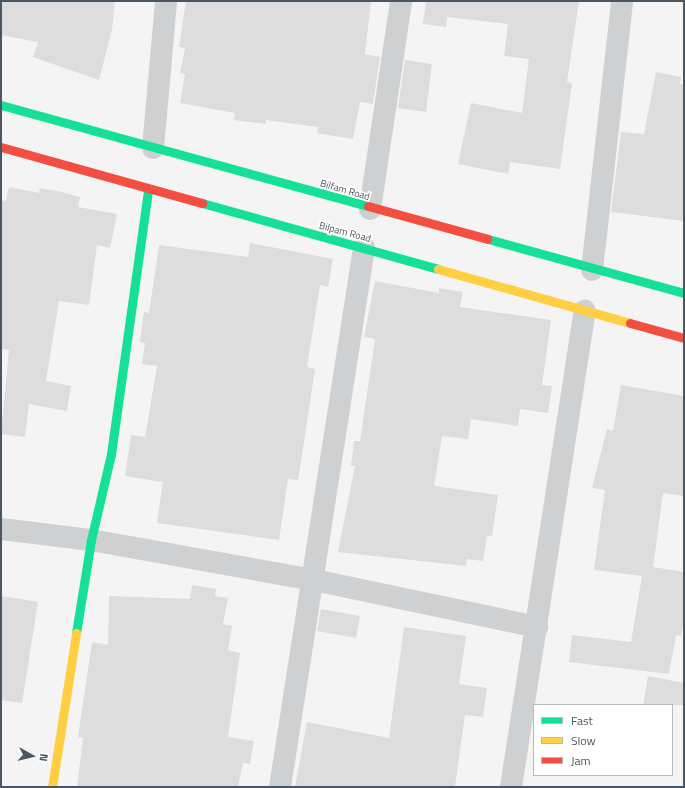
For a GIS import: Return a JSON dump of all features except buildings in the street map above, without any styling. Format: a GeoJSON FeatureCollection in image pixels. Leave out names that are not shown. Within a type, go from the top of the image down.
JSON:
{"type":"FeatureCollection","features":[{"type":"Feature","properties":{"kind":"main road","name":"Bilfam Road"},"geometry":{"type":"LineString","coordinates":[[1,105],[370,209],[684,294]]}},
{"type":"Feature","properties":{"kind":"main road","name":"Bilpam Road"},"geometry":{"type":"LineString","coordinates":[[1,147],[68,165],[148,190],[364,248],[684,338]]}},
{"type":"Feature","properties":{"kind":"main road"},"geometry":{"type":"LineString","coordinates":[[52,787],[91,540],[111,454],[148,190]]}},
{"type":"Feature","properties":{"kind":"street"},"geometry":{"type":"LineString","coordinates":[[153,148],[166,1]]}},
{"type":"Feature","properties":{"kind":"street"},"geometry":{"type":"LineString","coordinates":[[370,209],[401,1]]}},
{"type":"Feature","properties":{"kind":"street"},"geometry":{"type":"LineString","coordinates":[[592,270],[622,1]]}},
{"type":"Feature","properties":{"kind":"street"},"geometry":{"type":"LineString","coordinates":[[280,787],[314,580],[364,248]]}},
{"type":"Feature","properties":{"kind":"street"},"geometry":{"type":"LineString","coordinates":[[511,787],[585,311]]}},
{"type":"Feature","properties":{"kind":"street"},"geometry":{"type":"LineString","coordinates":[[1,529],[91,540],[314,580],[537,627]]}},
{"type":"Feature","properties":{"kind":"traffic: fast"},"geometry":{"type":"LineString","coordinates":[[1,105],[368,206]]}},
{"type":"Feature","properties":{"kind":"traffic: fast"},"geometry":{"type":"LineString","coordinates":[[76,633],[91,540],[111,454],[148,190]]}},
{"type":"Feature","properties":{"kind":"traffic: fast"},"geometry":{"type":"LineString","coordinates":[[202,203],[438,269]]}},
{"type":"Feature","properties":{"kind":"traffic: fast"},"geometry":{"type":"LineString","coordinates":[[488,239],[684,293]]}},
{"type":"Feature","properties":{"kind":"traffic: slow"},"geometry":{"type":"LineString","coordinates":[[438,269],[630,323]]}},
{"type":"Feature","properties":{"kind":"traffic: slow"},"geometry":{"type":"LineString","coordinates":[[52,787],[76,633]]}},
{"type":"Feature","properties":{"kind":"traffic: jam"},"geometry":{"type":"LineString","coordinates":[[1,147],[202,203]]}},
{"type":"Feature","properties":{"kind":"traffic: jam"},"geometry":{"type":"LineString","coordinates":[[368,206],[488,239]]}},
{"type":"Feature","properties":{"kind":"traffic: jam"},"geometry":{"type":"LineString","coordinates":[[630,323],[684,338]]}}]}
